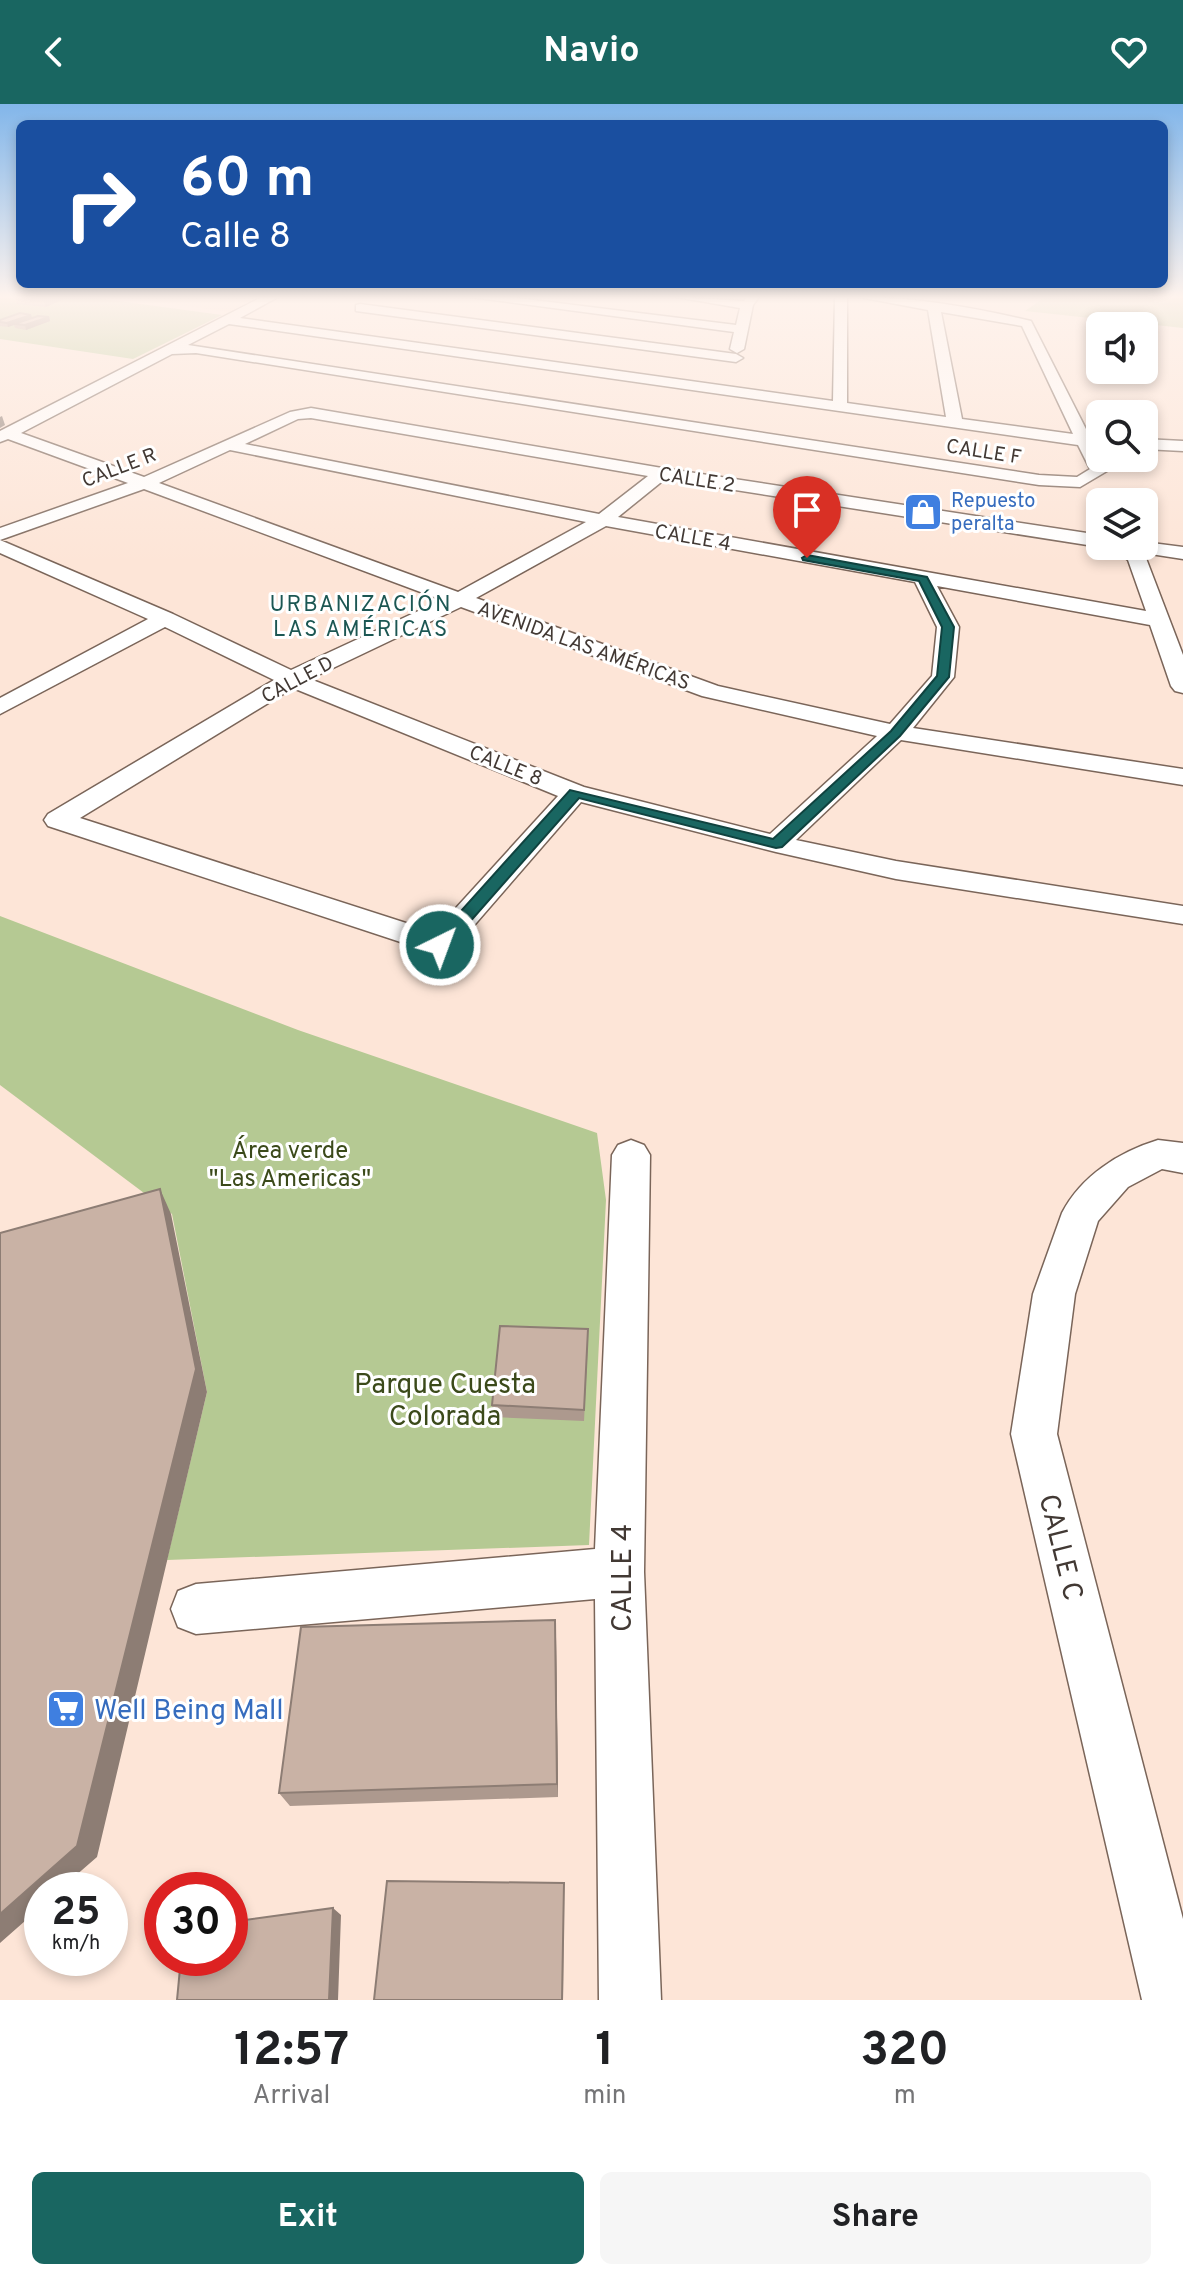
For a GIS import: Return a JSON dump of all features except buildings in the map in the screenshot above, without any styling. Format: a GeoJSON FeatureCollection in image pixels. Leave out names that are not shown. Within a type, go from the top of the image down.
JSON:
{"type":"FeatureCollection","features":[{"type":"Feature","properties":{"kind":"street"},"geometry":{"type":"LineString","coordinates":[[4,435],[100,385]]}},
{"type":"Feature","properties":{"kind":"street","name":"CALLE F"},"geometry":{"type":"LineString","coordinates":[[431,385],[1039,480],[1080,482],[1097,472]]}},
{"type":"Feature","properties":{"kind":"street"},"geometry":{"type":"LineString","coordinates":[[393,428],[468,385]]}},
{"type":"Feature","properties":{"kind":"street"},"geometry":{"type":"LineString","coordinates":[[683,424],[724,385]]}},
{"type":"Feature","properties":{"kind":"street"},"geometry":{"type":"LineString","coordinates":[[727,385],[840,408],[1086,441]]}},
{"type":"Feature","properties":{"kind":"street"},"geometry":{"type":"LineString","coordinates":[[840,385],[840,408]]}},
{"type":"Feature","properties":{"kind":"street"},"geometry":{"type":"LineString","coordinates":[[948,385],[955,424]]}},
{"type":"Feature","properties":{"kind":"street"},"geometry":{"type":"LineString","coordinates":[[1062,385],[1086,428]]}},
{"type":"Feature","properties":{"kind":"street","name":"CALLE 2"},"geometry":{"type":"LineString","coordinates":[[295,415],[311,413],[662,473],[1086,539]]}},
{"type":"Feature","properties":{"kind":"street","name":"CALLE R"},"geometry":{"type":"LineString","coordinates":[[0,534],[145,483],[295,415]]}},
{"type":"Feature","properties":{"kind":"street","name":"AVENIDA LAS AMÉRICAS"},"geometry":{"type":"LineString","coordinates":[[4,435],[145,483],[710,691],[790,713],[895,733],[1183,777]]}},
{"type":"Feature","properties":{"kind":"street","name":"CALLE 4"},"geometry":{"type":"LineString","coordinates":[[228,445],[603,520],[1159,620]]}},
{"type":"Feature","properties":{"kind":"street"},"geometry":{"type":"LineString","coordinates":[[1158,445],[1183,446]]}},
{"type":"Feature","properties":{"kind":"street","name":"CALLE D"},"geometry":{"type":"LineString","coordinates":[[575,793],[440,945],[58,820],[291,679],[458,600],[603,520],[662,473]]}},
{"type":"Feature","properties":{"kind":"street","name":"CALLE 8"},"geometry":{"type":"LineString","coordinates":[[0,546],[291,679],[575,793],[776,844],[896,870],[1183,915]]}},
{"type":"Feature","properties":{"kind":"street"},"geometry":{"type":"LineString","coordinates":[[1158,549],[1183,553]]}},
{"type":"Feature","properties":{"kind":"street"},"geometry":{"type":"LineString","coordinates":[[1138,560],[1183,686]]}},
{"type":"Feature","properties":{"kind":"street"},"geometry":{"type":"LineString","coordinates":[[776,844],[895,733],[943,677],[948,627],[923,579]]}},
{"type":"Feature","properties":{"kind":"street"},"geometry":{"type":"LineString","coordinates":[[0,707],[165,619]]}},
{"type":"Feature","properties":{"kind":"street"},"geometry":{"type":"LineString","coordinates":[[0,683],[31,692]]}},
{"type":"Feature","properties":{"kind":"street","name":"CALLE C"},"geometry":{"type":"LineString","coordinates":[[1173,2000],[1034,1434],[1054,1294],[1081,1213],[1115,1176],[1158,1154],[1183,1158]]}},
{"type":"Feature","properties":{"kind":"street","name":"CALLE 4"},"geometry":{"type":"LineString","coordinates":[[630,2000],[619,1572],[631,1155]]}},
{"type":"Feature","properties":{"kind":"street"},"geometry":{"type":"LineString","coordinates":[[196,1609],[619,1572]]}},
{"type":"Feature","properties":{"kind":"green space"},"geometry":{"type":"Polygon","coordinates":[[[0,916],[298,1030],[597,1133],[606,1200],[589,1545],[167,1560],[207,1392],[172,1214],[0,1085],[0,916]]]}},
{"type":"Feature","properties":{"kind":"place","name":"Repuesto peralta"},"geometry":{"type":"Point","coordinates":[923,512]}},
{"type":"Feature","properties":{"kind":"place","name":"Well Being Mall"},"geometry":{"type":"Point","coordinates":[66,1709]}},
{"type":"Feature","properties":{"kind":"district","name":"URBANIZACIÓN LAS AMÉRICAS"},"geometry":{"type":"Point","coordinates":[361,616]}},
{"type":"Feature","properties":{"kind":"route"},"geometry":{"type":"LineString","coordinates":[[440,945],[575,793],[776,844],[895,733],[943,677],[948,627],[923,579],[807,558]]}},
{"type":"Feature","properties":{"kind":"park label","name":"Área verde \"Las Americas\""},"geometry":{"type":"Point","coordinates":[290,1164]}},
{"type":"Feature","properties":{"kind":"park label","name":"Parque Cuesta Colorada"},"geometry":{"type":"Point","coordinates":[445,1399]}}]}
